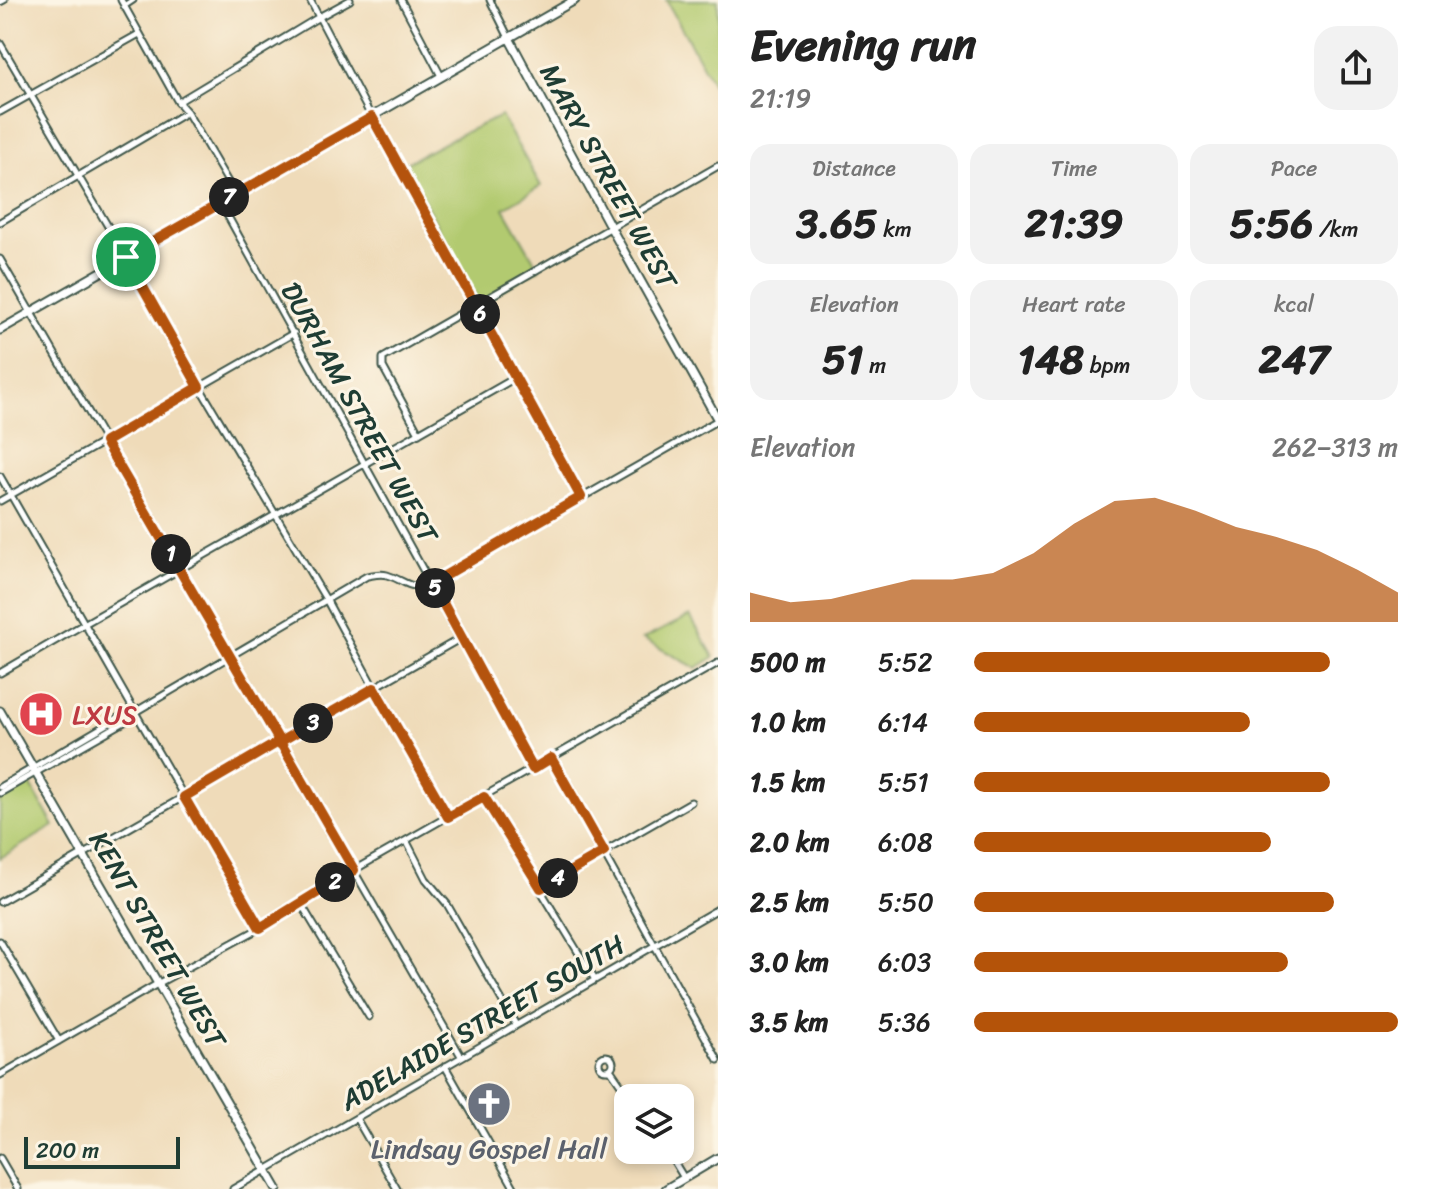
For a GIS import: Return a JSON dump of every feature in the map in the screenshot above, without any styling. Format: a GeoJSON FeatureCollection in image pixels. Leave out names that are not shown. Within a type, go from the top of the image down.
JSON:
{"type":"FeatureCollection","features":[{"type":"Feature","properties":{"kind":"main road"},"geometry":{"type":"LineString","coordinates":[[0,330],[575,0]]}},
{"type":"Feature","properties":{"kind":"main road","name":"MARY STREET WEST"},"geometry":{"type":"LineString","coordinates":[[509,38],[718,420]]}},
{"type":"Feature","properties":{"kind":"main road","name":"KENT STREET WEST"},"geometry":{"type":"LineString","coordinates":[[0,711],[277,1189]]}},
{"type":"Feature","properties":{"kind":"main road"},"geometry":{"type":"LineString","coordinates":[[666,1189],[718,1158]]}},
{"type":"Feature","properties":{"kind":"street"},"geometry":{"type":"LineString","coordinates":[[133,0],[122,3],[235,194]]}},
{"type":"Feature","properties":{"kind":"street"},"geometry":{"type":"LineString","coordinates":[[310,0],[581,497]]}},
{"type":"Feature","properties":{"kind":"street"},"geometry":{"type":"LineString","coordinates":[[178,102],[350,0]]}},
{"type":"Feature","properties":{"kind":"street"},"geometry":{"type":"LineString","coordinates":[[401,0],[441,76]]}},
{"type":"Feature","properties":{"kind":"street"},"geometry":{"type":"LineString","coordinates":[[490,0],[509,38]]}},
{"type":"Feature","properties":{"kind":"street"},"geometry":{"type":"LineString","coordinates":[[0,112],[139,34]]}},
{"type":"Feature","properties":{"kind":"street"},"geometry":{"type":"LineString","coordinates":[[0,43],[327,601],[448,817]]}},
{"type":"Feature","properties":{"kind":"street"},"geometry":{"type":"LineString","coordinates":[[0,222],[187,112]]}},
{"type":"Feature","properties":{"kind":"street"},"geometry":{"type":"LineString","coordinates":[[419,433],[383,367],[383,358],[718,166]]}},
{"type":"Feature","properties":{"kind":"street","name":"DURHAM STREET WEST"},"geometry":{"type":"LineString","coordinates":[[220,202],[533,769]]}},
{"type":"Feature","properties":{"kind":"street"},"geometry":{"type":"LineString","coordinates":[[0,259],[461,1056]]}},
{"type":"Feature","properties":{"kind":"street"},"geometry":{"type":"LineString","coordinates":[[0,501],[294,333]]}},
{"type":"Feature","properties":{"kind":"street"},"geometry":{"type":"LineString","coordinates":[[0,673],[515,378]]}},
{"type":"Feature","properties":{"kind":"street"},"geometry":{"type":"LineString","coordinates":[[0,787],[126,721],[133,713],[367,576],[388,575],[411,587],[432,583],[718,420]]}},
{"type":"Feature","properties":{"kind":"street"},"geometry":{"type":"LineString","coordinates":[[0,476],[133,713],[260,928]]}},
{"type":"Feature","properties":{"kind":"street"},"geometry":{"type":"LineString","coordinates":[[0,902],[461,638]]}},
{"type":"Feature","properties":{"kind":"street"},"geometry":{"type":"LineString","coordinates":[[0,1075],[718,663]]}},
{"type":"Feature","properties":{"kind":"street"},"geometry":{"type":"LineString","coordinates":[[551,758],[718,1060]]}},
{"type":"Feature","properties":{"kind":"street"},"geometry":{"type":"LineString","coordinates":[[0,793],[34,770]]}},
{"type":"Feature","properties":{"kind":"street"},"geometry":{"type":"LineString","coordinates":[[484,797],[595,980]]}},
{"type":"Feature","properties":{"kind":"street"},"geometry":{"type":"LineString","coordinates":[[541,888],[691,802]]}},
{"type":"Feature","properties":{"kind":"street"},"geometry":{"type":"LineString","coordinates":[[407,842],[426,879],[447,904],[516,1025]]}},
{"type":"Feature","properties":{"kind":"street"},"geometry":{"type":"LineString","coordinates":[[300,902],[369,1017]]}},
{"type":"Feature","properties":{"kind":"street","name":"ADELAIDE STREET SOUTH"},"geometry":{"type":"LineString","coordinates":[[233,1189],[718,909]]}},
{"type":"Feature","properties":{"kind":"street"},"geometry":{"type":"LineString","coordinates":[[0,941],[59,1041]]}},
{"type":"Feature","properties":{"kind":"street"},"geometry":{"type":"LineString","coordinates":[[445,1066],[515,1189]]}},
{"type":"Feature","properties":{"kind":"street"},"geometry":{"type":"LineString","coordinates":[[610,1069],[620,1084]]}},
{"type":"Feature","properties":{"kind":"street"},"geometry":{"type":"LineString","coordinates":[[356,1118],[397,1189]]}},
{"type":"Feature","properties":{"kind":"street"},"geometry":{"type":"LineString","coordinates":[[0,1158],[18,1189]]}},
{"type":"Feature","properties":{"kind":"street"},"geometry":{"type":"LineString","coordinates":[[676,1164],[684,1178]]}},
{"type":"Feature","properties":{"kind":"green space"},"geometry":{"type":"Polygon","coordinates":[[[666,0],[718,0],[718,93],[666,0]]]}},
{"type":"Feature","properties":{"kind":"green space"},"geometry":{"type":"Polygon","coordinates":[[[501,116],[541,186],[504,208],[539,269],[479,303],[404,164],[501,116]]]}},
{"type":"Feature","properties":{"kind":"green space"},"geometry":{"type":"Polygon","coordinates":[[[690,616],[714,657],[696,668],[643,639],[690,616]]]}},
{"type":"Feature","properties":{"kind":"green space"},"geometry":{"type":"Polygon","coordinates":[[[30,784],[54,826],[0,858],[0,801],[30,784]]]}},
{"type":"Feature","properties":{"kind":"place","name":"LXUS"},"geometry":{"type":"Point","coordinates":[41,714]}},
{"type":"Feature","properties":{"kind":"place","name":"Lindsay Gospel Hall"},"geometry":{"type":"Point","coordinates":[489,1104]}},
{"type":"Feature","properties":{"kind":"route"},"geometry":{"type":"LineString","coordinates":[[126,257],[199,387],[105,442],[181,569],[279,742],[354,870],[260,928],[184,797],[275,744],[279,742],[283,740],[374,688],[448,817],[484,797],[541,888],[604,852],[551,758],[533,769],[432,583],[581,497],[372,117],[126,257]]}}]}
